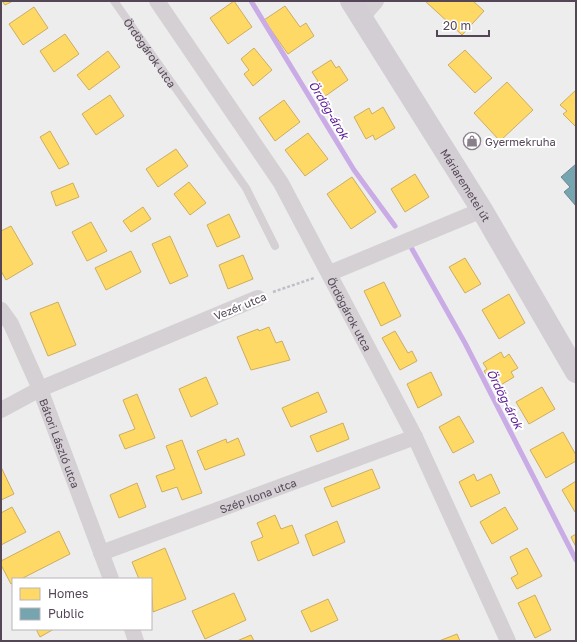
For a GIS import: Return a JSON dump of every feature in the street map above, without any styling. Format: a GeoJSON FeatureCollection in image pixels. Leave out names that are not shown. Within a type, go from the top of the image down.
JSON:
{"type":"FeatureCollection","features":[{"type":"Feature","properties":{"kind":"street"},"geometry":{"type":"LineString","coordinates":[[356,9],[376,1]]}},
{"type":"Feature","properties":{"kind":"street","name":"Ördögárok utca"},"geometry":{"type":"LineString","coordinates":[[157,2],[281,183],[330,273],[415,437],[508,641]]}},
{"type":"Feature","properties":{"kind":"street","name":"Máriaremetei út"},"geometry":{"type":"LineString","coordinates":[[356,9],[482,210],[576,372]]}},
{"type":"Feature","properties":{"kind":"street"},"geometry":{"type":"LineString","coordinates":[[330,273],[482,210]]}},
{"type":"Feature","properties":{"kind":"street","name":"Vezér utca"},"geometry":{"type":"LineString","coordinates":[[1,410],[40,389],[258,298]]}},
{"type":"Feature","properties":{"kind":"street","name":"Bátori László utca"},"geometry":{"type":"LineString","coordinates":[[1,310],[11,324],[40,389],[111,578]]}},
{"type":"Feature","properties":{"kind":"street","name":"Szép Ilona utca"},"geometry":{"type":"LineString","coordinates":[[101,553],[415,437]]}},
{"type":"Feature","properties":{"kind":"street"},"geometry":{"type":"LineString","coordinates":[[132,630],[136,641]]}},
{"type":"Feature","properties":{"kind":"lane","name":"Ördögárok utca"},"geometry":{"type":"LineString","coordinates":[[114,1],[246,188],[275,246]]}},
{"type":"Feature","properties":{"kind":"path","name":"Vezér utca"},"geometry":{"type":"LineString","coordinates":[[258,298],[330,273]]}},
{"type":"Feature","properties":{"kind":"building: Homes"},"geometry":{"type":"Polygon","coordinates":[[[2,1],[13,1],[5,5],[2,1]]]}},
{"type":"Feature","properties":{"kind":"building: Homes"},"geometry":{"type":"Polygon","coordinates":[[[234,1],[252,27],[228,44],[210,18],[234,1]]]}},
{"type":"Feature","properties":{"kind":"building: Homes"},"geometry":{"type":"Polygon","coordinates":[[[425,1],[473,1],[484,11],[462,35],[425,1]]]}},
{"type":"Feature","properties":{"kind":"building: Homes"},"geometry":{"type":"Polygon","coordinates":[[[285,6],[300,27],[306,23],[314,36],[288,54],[264,20],[285,6]]]}},
{"type":"Feature","properties":{"kind":"building: Homes"},"geometry":{"type":"Polygon","coordinates":[[[34,7],[48,28],[23,45],[9,24],[34,7]]]}},
{"type":"Feature","properties":{"kind":"building: Homes"},"geometry":{"type":"Polygon","coordinates":[[[65,34],[79,54],[54,72],[40,51],[65,34]]]}},
{"type":"Feature","properties":{"kind":"building: Homes"},"geometry":{"type":"Polygon","coordinates":[[[254,48],[272,70],[253,86],[244,74],[249,70],[241,59],[254,48]]]}},
{"type":"Feature","properties":{"kind":"building: Homes"},"geometry":{"type":"Polygon","coordinates":[[[465,50],[492,78],[475,93],[448,65],[465,50]]]}},
{"type":"Feature","properties":{"kind":"building: Homes"},"geometry":{"type":"Polygon","coordinates":[[[108,51],[120,67],[89,90],[77,75],[108,51]]]}},
{"type":"Feature","properties":{"kind":"building: Homes"},"geometry":{"type":"Polygon","coordinates":[[[331,60],[336,68],[339,66],[348,80],[324,97],[315,83],[318,81],[312,72],[331,60]]]}},
{"type":"Feature","properties":{"kind":"building: Homes"},"geometry":{"type":"Polygon","coordinates":[[[507,82],[533,110],[500,141],[474,113],[507,82]]]}},
{"type":"Feature","properties":{"kind":"building: Homes"},"geometry":{"type":"Polygon","coordinates":[[[576,90],[576,127],[563,114],[567,111],[560,105],[576,90]]]}},
{"type":"Feature","properties":{"kind":"building: Homes"},"geometry":{"type":"Polygon","coordinates":[[[110,95],[124,116],[96,135],[82,114],[110,95]]]}},
{"type":"Feature","properties":{"kind":"building: Homes"},"geometry":{"type":"Polygon","coordinates":[[[284,100],[300,122],[275,141],[259,118],[284,100]]]}},
{"type":"Feature","properties":{"kind":"building: Homes"},"geometry":{"type":"Polygon","coordinates":[[[383,107],[395,128],[375,140],[373,135],[366,139],[354,117],[369,108],[372,114],[383,107]]]}},
{"type":"Feature","properties":{"kind":"building: Homes"},"geometry":{"type":"Polygon","coordinates":[[[50,131],[69,164],[59,169],[40,137],[50,131]]]}},
{"type":"Feature","properties":{"kind":"building: Homes"},"geometry":{"type":"Polygon","coordinates":[[[308,133],[328,159],[305,176],[285,150],[308,133]]]}},
{"type":"Feature","properties":{"kind":"building: Homes"},"geometry":{"type":"Polygon","coordinates":[[[176,149],[188,166],[158,187],[146,169],[176,149]]]}},
{"type":"Feature","properties":{"kind":"building: Homes"},"geometry":{"type":"Polygon","coordinates":[[[415,174],[429,197],[405,212],[391,189],[415,174]]]}},
{"type":"Feature","properties":{"kind":"building: Homes"},"geometry":{"type":"Polygon","coordinates":[[[352,177],[376,212],[351,229],[327,194],[352,177]]]}},
{"type":"Feature","properties":{"kind":"building: Homes"},"geometry":{"type":"Polygon","coordinates":[[[189,182],[206,203],[190,215],[174,194],[189,182]]]}},
{"type":"Feature","properties":{"kind":"building: Homes"},"geometry":{"type":"Polygon","coordinates":[[[73,183],[79,197],[56,206],[51,192],[73,183]]]}},
{"type":"Feature","properties":{"kind":"building: Homes"},"geometry":{"type":"Polygon","coordinates":[[[143,207],[151,219],[131,232],[123,221],[143,207]]]}},
{"type":"Feature","properties":{"kind":"building: Homes"},"geometry":{"type":"Polygon","coordinates":[[[229,214],[240,237],[217,247],[207,225],[229,214]]]}},
{"type":"Feature","properties":{"kind":"building: Homes"},"geometry":{"type":"Polygon","coordinates":[[[91,222],[107,251],[87,261],[72,232],[91,222]]]}},
{"type":"Feature","properties":{"kind":"building: Homes"},"geometry":{"type":"Polygon","coordinates":[[[11,226],[33,264],[6,280],[1,271],[1,231],[11,226]]]}},
{"type":"Feature","properties":{"kind":"building: Homes"},"geometry":{"type":"Polygon","coordinates":[[[170,236],[188,276],[170,284],[152,244],[170,236]]]}},
{"type":"Feature","properties":{"kind":"building: Homes"},"geometry":{"type":"Polygon","coordinates":[[[131,251],[141,272],[106,290],[95,268],[131,251]]]}},
{"type":"Feature","properties":{"kind":"building: Homes"},"geometry":{"type":"Polygon","coordinates":[[[243,255],[253,279],[228,289],[219,265],[243,255]]]}},
{"type":"Feature","properties":{"kind":"building: Homes"},"geometry":{"type":"Polygon","coordinates":[[[465,258],[481,284],[465,293],[449,267],[465,258]]]}},
{"type":"Feature","properties":{"kind":"building: Homes"},"geometry":{"type":"Polygon","coordinates":[[[384,282],[401,316],[381,326],[364,291],[384,282]]]}},
{"type":"Feature","properties":{"kind":"building: Homes"},"geometry":{"type":"Polygon","coordinates":[[[509,294],[525,323],[499,339],[482,310],[509,294]]]}},
{"type":"Feature","properties":{"kind":"building: Homes"},"geometry":{"type":"Polygon","coordinates":[[[58,302],[76,345],[48,356],[30,313],[58,302]]]}},
{"type":"Feature","properties":{"kind":"building: Homes"},"geometry":{"type":"Polygon","coordinates":[[[269,327],[276,343],[282,341],[290,360],[251,370],[237,337],[258,329],[259,331],[269,327]]]}},
{"type":"Feature","properties":{"kind":"building: Homes"},"geometry":{"type":"Polygon","coordinates":[[[395,331],[408,353],[412,351],[417,361],[400,370],[382,338],[395,331]]]}},
{"type":"Feature","properties":{"kind":"building: Homes"},"geometry":{"type":"Polygon","coordinates":[[[501,352],[504,358],[509,354],[518,368],[511,372],[514,377],[499,386],[496,381],[492,383],[484,371],[487,369],[483,363],[501,352]]]}},
{"type":"Feature","properties":{"kind":"building: Homes"},"geometry":{"type":"Polygon","coordinates":[[[431,372],[442,395],[418,408],[407,384],[431,372]]]}},
{"type":"Feature","properties":{"kind":"building: Homes"},"geometry":{"type":"Polygon","coordinates":[[[206,377],[218,404],[191,417],[179,389],[206,377]]]}},
{"type":"Feature","properties":{"kind":"building: Homes"},"geometry":{"type":"Polygon","coordinates":[[[542,387],[555,409],[529,424],[516,402],[542,387]]]}},
{"type":"Feature","properties":{"kind":"building: Homes"},"geometry":{"type":"Polygon","coordinates":[[[318,392],[327,412],[291,427],[282,408],[318,392]]]}},
{"type":"Feature","properties":{"kind":"building: Homes"},"geometry":{"type":"Polygon","coordinates":[[[137,394],[155,438],[125,449],[119,435],[135,429],[123,400],[137,394]]]}},
{"type":"Feature","properties":{"kind":"building: Homes"},"geometry":{"type":"Polygon","coordinates":[[[459,416],[474,442],[453,453],[439,427],[459,416]]]}},
{"type":"Feature","properties":{"kind":"building: Homes"},"geometry":{"type":"Polygon","coordinates":[[[343,423],[349,439],[317,452],[310,436],[343,423]]]}},
{"type":"Feature","properties":{"kind":"building: Homes"},"geometry":{"type":"Polygon","coordinates":[[[563,432],[576,455],[576,461],[546,478],[530,450],[563,432]]]}},
{"type":"Feature","properties":{"kind":"building: Homes"},"geometry":{"type":"Polygon","coordinates":[[[238,438],[245,455],[205,470],[197,451],[226,439],[227,443],[238,438]]]}},
{"type":"Feature","properties":{"kind":"building: Homes"},"geometry":{"type":"Polygon","coordinates":[[[182,440],[202,493],[182,500],[177,487],[162,492],[156,476],[175,469],[166,446],[182,440]]]}},
{"type":"Feature","properties":{"kind":"building: Homes"},"geometry":{"type":"Polygon","coordinates":[[[1,467],[14,494],[1,500],[1,467]]]}},
{"type":"Feature","properties":{"kind":"building: Homes"},"geometry":{"type":"Polygon","coordinates":[[[372,469],[380,488],[332,507],[324,488],[372,469]]]}},
{"type":"Feature","properties":{"kind":"building: Homes"},"geometry":{"type":"Polygon","coordinates":[[[474,474],[477,481],[491,474],[500,493],[471,507],[459,482],[474,474]]]}},
{"type":"Feature","properties":{"kind":"building: Homes"},"geometry":{"type":"Polygon","coordinates":[[[576,481],[576,511],[575,512],[562,490],[576,481]]]}},
{"type":"Feature","properties":{"kind":"building: Homes"},"geometry":{"type":"Polygon","coordinates":[[[137,483],[146,507],[119,518],[110,495],[137,483]]]}},
{"type":"Feature","properties":{"kind":"building: Homes"},"geometry":{"type":"Polygon","coordinates":[[[12,507],[26,532],[1,545],[1,513],[12,507]]]}},
{"type":"Feature","properties":{"kind":"building: Homes"},"geometry":{"type":"Polygon","coordinates":[[[505,507],[518,529],[492,544],[480,522],[505,507]]]}},
{"type":"Feature","properties":{"kind":"building: Homes"},"geometry":{"type":"Polygon","coordinates":[[[275,515],[281,529],[292,525],[299,543],[258,561],[251,542],[263,537],[257,523],[275,515]]]}},
{"type":"Feature","properties":{"kind":"building: Homes"},"geometry":{"type":"Polygon","coordinates":[[[337,521],[345,542],[313,556],[305,535],[337,521]]]}},
{"type":"Feature","properties":{"kind":"building: Homes"},"geometry":{"type":"Polygon","coordinates":[[[59,531],[70,554],[23,578],[12,578],[11,584],[1,565],[1,561],[59,531]]]}},
{"type":"Feature","properties":{"kind":"building: Homes"},"geometry":{"type":"Polygon","coordinates":[[[576,534],[576,547],[571,537],[576,534]]]}},
{"type":"Feature","properties":{"kind":"building: Homes"},"geometry":{"type":"Polygon","coordinates":[[[165,548],[186,599],[153,612],[152,578],[139,578],[132,562],[165,548]]]}},
{"type":"Feature","properties":{"kind":"building: Homes"},"geometry":{"type":"Polygon","coordinates":[[[527,548],[542,576],[517,589],[511,578],[518,574],[510,557],[527,548]]]}},
{"type":"Feature","properties":{"kind":"building: Homes"},"geometry":{"type":"Polygon","coordinates":[[[234,593],[246,620],[205,639],[192,611],[234,593]]]}},
{"type":"Feature","properties":{"kind":"building: Homes"},"geometry":{"type":"Polygon","coordinates":[[[535,595],[551,630],[535,638],[518,603],[535,595]]]}},
{"type":"Feature","properties":{"kind":"building: Homes"},"geometry":{"type":"Polygon","coordinates":[[[328,599],[338,620],[311,632],[301,611],[328,599]]]}},
{"type":"Feature","properties":{"kind":"building: Homes"},"geometry":{"type":"Polygon","coordinates":[[[36,630],[52,630],[40,637],[36,630]]]}},
{"type":"Feature","properties":{"kind":"building: Homes"},"geometry":{"type":"Polygon","coordinates":[[[457,634],[460,641],[439,641],[457,634]]]}},
{"type":"Feature","properties":{"kind":"building: Homes"},"geometry":{"type":"Polygon","coordinates":[[[251,635],[254,641],[237,641],[251,635]]]}},
{"type":"Feature","properties":{"kind":"building: Public"},"geometry":{"type":"Polygon","coordinates":[[[576,164],[576,206],[564,192],[570,187],[561,177],[576,164]]]}},
{"type":"Feature","properties":{"kind":"waterway","name":"Ördög-árok"},"geometry":{"type":"LineString","coordinates":[[251,1],[354,170],[395,226]]}},
{"type":"Feature","properties":{"kind":"waterway","name":"Ördög-árok"},"geometry":{"type":"LineString","coordinates":[[412,249],[465,343],[576,560]]}},
{"type":"Feature","properties":{"kind":"place","name":"Gyermekruha"},"geometry":{"type":"Point","coordinates":[472,141]}}]}
